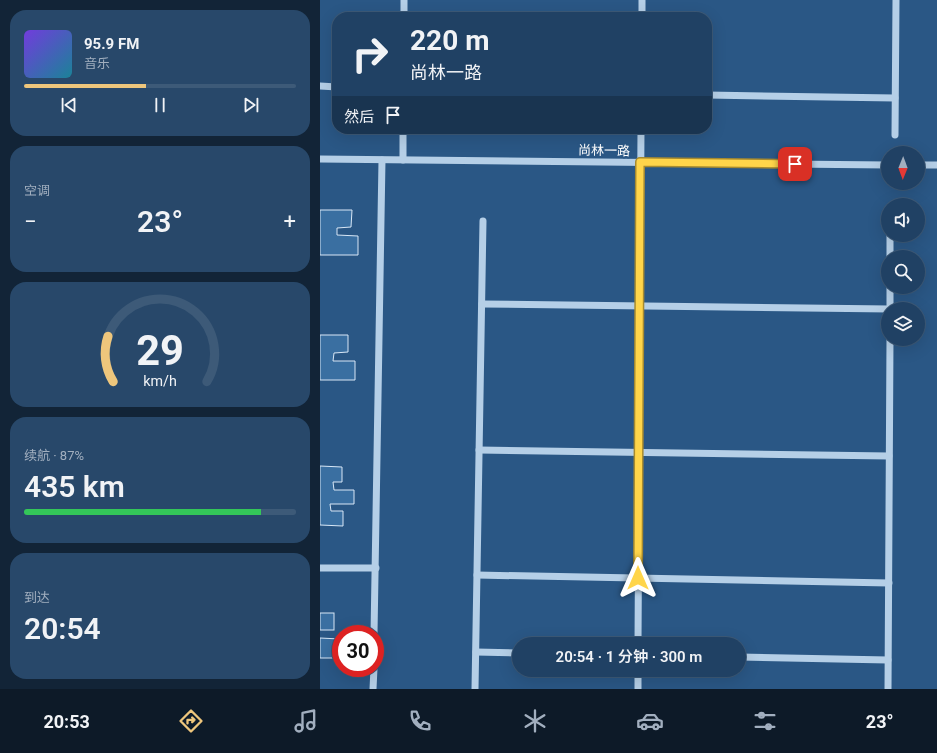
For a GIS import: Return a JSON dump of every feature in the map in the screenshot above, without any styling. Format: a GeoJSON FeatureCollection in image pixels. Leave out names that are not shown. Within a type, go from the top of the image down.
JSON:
{"type":"FeatureCollection","features":[{"type":"Feature","properties":{"kind":"street"},"geometry":{"type":"LineString","coordinates":[[404,0],[404,12]]}},
{"type":"Feature","properties":{"kind":"street"},"geometry":{"type":"LineString","coordinates":[[642,0],[642,12]]}},
{"type":"Feature","properties":{"kind":"street"},"geometry":{"type":"LineString","coordinates":[[895,135],[896,0]]}},
{"type":"Feature","properties":{"kind":"street"},"geometry":{"type":"LineString","coordinates":[[320,86],[332,87]]}},
{"type":"Feature","properties":{"kind":"street"},"geometry":{"type":"LineString","coordinates":[[712,94],[895,98]]}},
{"type":"Feature","properties":{"kind":"street"},"geometry":{"type":"LineString","coordinates":[[403,134],[403,160]]}},
{"type":"Feature","properties":{"kind":"street"},"geometry":{"type":"LineString","coordinates":[[638,637],[641,134]]}},
{"type":"Feature","properties":{"kind":"street","name":"尚林一路"},"geometry":{"type":"LineString","coordinates":[[320,159],[881,165]]}},
{"type":"Feature","properties":{"kind":"street"},"geometry":{"type":"LineString","coordinates":[[374,625],[382,160]]}},
{"type":"Feature","properties":{"kind":"street"},"geometry":{"type":"LineString","coordinates":[[925,165],[937,166]]}},
{"type":"Feature","properties":{"kind":"street"},"geometry":{"type":"LineString","coordinates":[[475,689],[483,221]]}},
{"type":"Feature","properties":{"kind":"street"},"geometry":{"type":"LineString","coordinates":[[482,304],[881,309]]}},
{"type":"Feature","properties":{"kind":"street"},"geometry":{"type":"LineString","coordinates":[[888,689],[890,346]]}},
{"type":"Feature","properties":{"kind":"street"},"geometry":{"type":"LineString","coordinates":[[479,450],[889,456]]}},
{"type":"Feature","properties":{"kind":"street"},"geometry":{"type":"LineString","coordinates":[[320,568],[376,568]]}},
{"type":"Feature","properties":{"kind":"street"},"geometry":{"type":"LineString","coordinates":[[477,575],[888,583]]}},
{"type":"Feature","properties":{"kind":"street"},"geometry":{"type":"LineString","coordinates":[[476,652],[512,653]]}},
{"type":"Feature","properties":{"kind":"street"},"geometry":{"type":"LineString","coordinates":[[746,657],[888,660]]}},
{"type":"Feature","properties":{"kind":"street"},"geometry":{"type":"LineString","coordinates":[[373,689],[374,677]]}},
{"type":"Feature","properties":{"kind":"street"},"geometry":{"type":"LineString","coordinates":[[638,677],[638,689]]}},
{"type":"Feature","properties":{"kind":"building"},"geometry":{"type":"Polygon","coordinates":[[[320,210],[352,210],[351,227],[337,228],[337,235],[358,236],[358,255],[320,255],[320,210]]]}},
{"type":"Feature","properties":{"kind":"building"},"geometry":{"type":"Polygon","coordinates":[[[320,335],[348,335],[348,352],[334,353],[333,361],[355,361],[355,380],[320,380],[320,335]]]}},
{"type":"Feature","properties":{"kind":"building"},"geometry":{"type":"Polygon","coordinates":[[[320,466],[342,467],[342,482],[333,482],[334,490],[354,490],[354,504],[330,504],[331,511],[343,511],[343,526],[320,525],[320,466]]]}},
{"type":"Feature","properties":{"kind":"building"},"geometry":{"type":"Polygon","coordinates":[[[320,613],[334,613],[334,625],[332,625],[332,630],[320,630],[320,613]]]}},
{"type":"Feature","properties":{"kind":"building"},"geometry":{"type":"Polygon","coordinates":[[[320,638],[332,639],[332,658],[320,658],[320,638]]]}},
{"type":"Feature","properties":{"kind":"route"},"geometry":{"type":"LineString","coordinates":[[638,578],[640,162],[795,164]]}}]}
